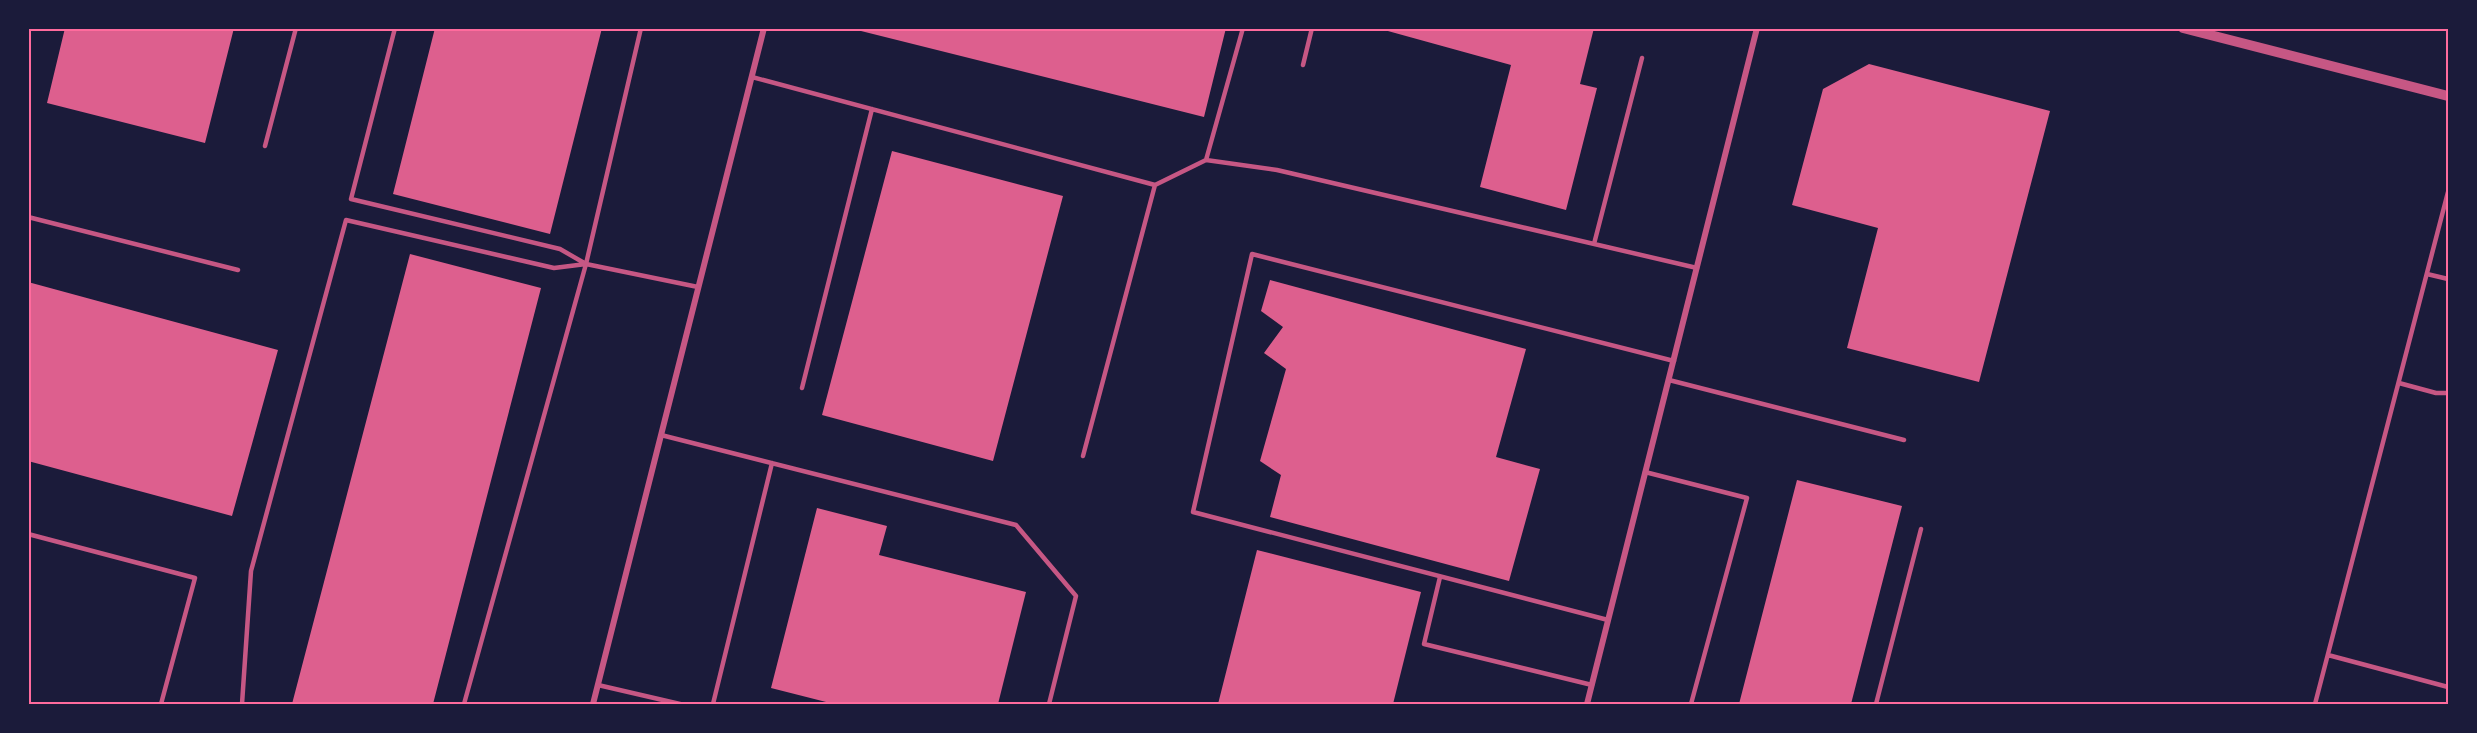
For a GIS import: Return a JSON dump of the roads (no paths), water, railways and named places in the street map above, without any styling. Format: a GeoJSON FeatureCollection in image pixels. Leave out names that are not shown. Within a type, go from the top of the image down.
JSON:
{"type":"FeatureCollection","features":[{"type":"Feature","properties":{"kind":"street"},"geometry":{"type":"LineString","coordinates":[[593,705],[764,28]]}},
{"type":"Feature","properties":{"kind":"street"},"geometry":{"type":"LineString","coordinates":[[1587,705],[1757,28]]}},
{"type":"Feature","properties":{"kind":"street"},"geometry":{"type":"LineString","coordinates":[[2183,28],[2448,96]]}},
{"type":"Feature","properties":{"kind":"lane"},"geometry":{"type":"LineString","coordinates":[[265,146],[296,28]]}},
{"type":"Feature","properties":{"kind":"lane"},"geometry":{"type":"LineString","coordinates":[[395,28],[351,199],[560,249],[586,264],[698,288]]}},
{"type":"Feature","properties":{"kind":"lane"},"geometry":{"type":"LineString","coordinates":[[464,705],[586,264],[641,28]]}},
{"type":"Feature","properties":{"kind":"lane"},"geometry":{"type":"LineString","coordinates":[[1206,160],[1243,28]]}},
{"type":"Feature","properties":{"kind":"lane"},"geometry":{"type":"LineString","coordinates":[[1303,64],[1312,28]]}},
{"type":"Feature","properties":{"kind":"lane"},"geometry":{"type":"LineString","coordinates":[[1594,244],[1642,58]]}},
{"type":"Feature","properties":{"kind":"lane"},"geometry":{"type":"LineString","coordinates":[[752,77],[1155,185],[1206,160],[1277,170],[1697,268]]}},
{"type":"Feature","properties":{"kind":"lane"},"geometry":{"type":"LineString","coordinates":[[802,388],[872,109]]}},
{"type":"Feature","properties":{"kind":"lane"},"geometry":{"type":"LineString","coordinates":[[1083,456],[1155,185]]}},
{"type":"Feature","properties":{"kind":"lane"},"geometry":{"type":"LineString","coordinates":[[2315,705],[2448,192]]}},
{"type":"Feature","properties":{"kind":"lane"},"geometry":{"type":"LineString","coordinates":[[28,217],[238,270]]}},
{"type":"Feature","properties":{"kind":"lane"},"geometry":{"type":"LineString","coordinates":[[242,705],[251,571],[346,220],[554,268],[586,264]]}},
{"type":"Feature","properties":{"kind":"lane"},"geometry":{"type":"LineString","coordinates":[[1608,620],[1193,512],[1252,254],[1674,361]]}},
{"type":"Feature","properties":{"kind":"lane"},"geometry":{"type":"LineString","coordinates":[[2427,274],[2448,279]]}},
{"type":"Feature","properties":{"kind":"lane"},"geometry":{"type":"LineString","coordinates":[[1669,380],[1904,440]]}},
{"type":"Feature","properties":{"kind":"lane"},"geometry":{"type":"LineString","coordinates":[[2399,383],[2436,393],[2448,393]]}},
{"type":"Feature","properties":{"kind":"lane"},"geometry":{"type":"LineString","coordinates":[[662,435],[1016,525],[1076,596],[1049,705]]}},
{"type":"Feature","properties":{"kind":"lane"},"geometry":{"type":"LineString","coordinates":[[713,705],[772,463]]}},
{"type":"Feature","properties":{"kind":"lane"},"geometry":{"type":"LineString","coordinates":[[1646,471],[1747,498],[1691,705]]}},
{"type":"Feature","properties":{"kind":"lane"},"geometry":{"type":"LineString","coordinates":[[1876,705],[1922,528]]}},
{"type":"Feature","properties":{"kind":"lane"},"geometry":{"type":"LineString","coordinates":[[28,534],[195,578],[161,705]]}},
{"type":"Feature","properties":{"kind":"lane"},"geometry":{"type":"LineString","coordinates":[[1440,577],[1424,644],[1592,685]]}},
{"type":"Feature","properties":{"kind":"lane"},"geometry":{"type":"LineString","coordinates":[[2328,655],[2448,687]]}},
{"type":"Feature","properties":{"kind":"lane"},"geometry":{"type":"LineString","coordinates":[[598,685],[680,705]]}}]}
